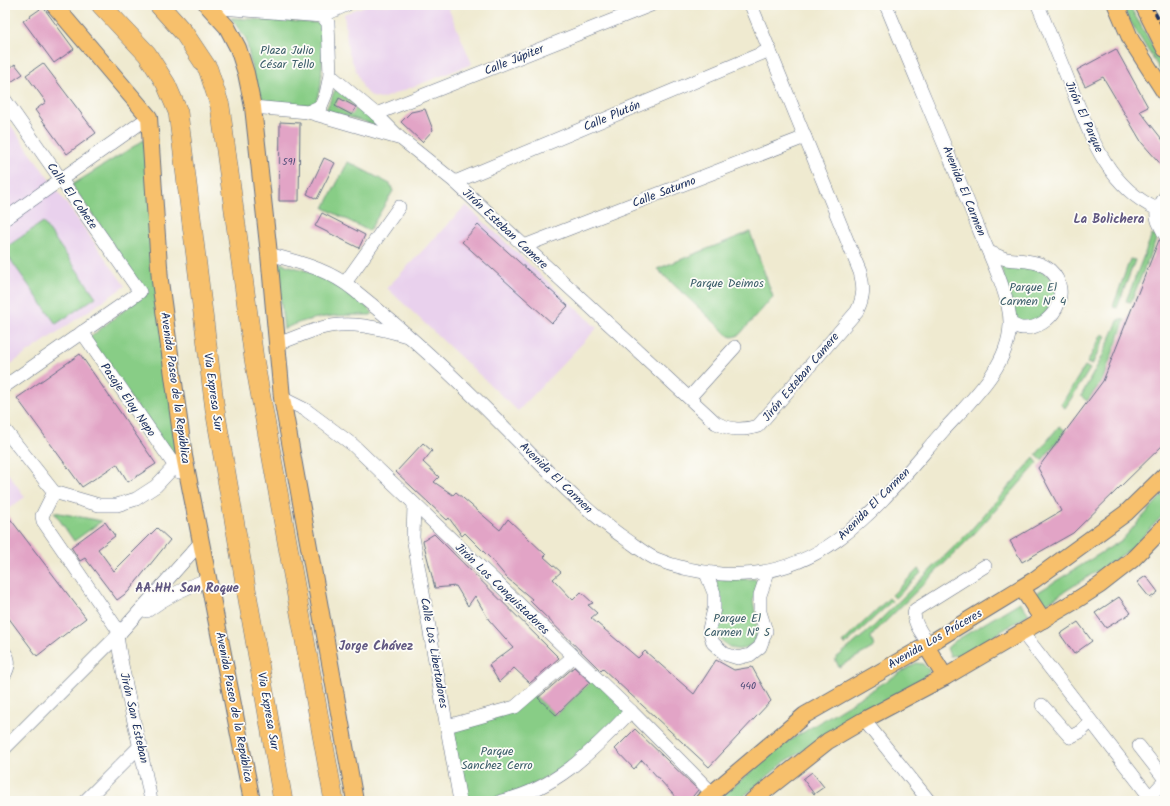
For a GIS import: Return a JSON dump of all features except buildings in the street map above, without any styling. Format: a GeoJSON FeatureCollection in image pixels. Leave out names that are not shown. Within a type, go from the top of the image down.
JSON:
{"type":"FeatureCollection","features":[{"type":"Feature","properties":{"kind":"highway","name":"Via Expresa Sur"},"geometry":{"type":"LineString","coordinates":[[101,5],[146,54],[166,84],[178,112],[215,410],[283,801]]}},
{"type":"Feature","properties":{"kind":"highway"},"geometry":{"type":"LineString","coordinates":[[159,5],[184,33],[208,69],[220,106],[254,359],[334,801]]}},
{"type":"Feature","properties":{"kind":"main road"},"geometry":{"type":"LineString","coordinates":[[54,5],[149,117]]}},
{"type":"Feature","properties":{"kind":"main road"},"geometry":{"type":"LineString","coordinates":[[1116,5],[1131,40],[1165,93]]}},
{"type":"Feature","properties":{"kind":"main road"},"geometry":{"type":"LineString","coordinates":[[1143,5],[1165,49]]}},
{"type":"Feature","properties":{"kind":"main road"},"geometry":{"type":"LineString","coordinates":[[208,6],[227,27],[238,48],[246,73],[253,107],[278,344],[282,398],[355,801]]}},
{"type":"Feature","properties":{"kind":"main road","name":"Avenida Paseo de la República"},"geometry":{"type":"LineString","coordinates":[[149,117],[160,281],[179,461],[190,488],[252,801]]}},
{"type":"Feature","properties":{"kind":"main road","name":"Avenida Los Próceres"},"geometry":{"type":"LineString","coordinates":[[708,797],[805,715],[928,645],[1022,588],[1126,513],[1165,475]]}},
{"type":"Feature","properties":{"kind":"main road"},"geometry":{"type":"LineString","coordinates":[[752,801],[812,752],[864,720],[945,677],[1100,585],[1132,560],[1165,526]]}},
{"type":"Feature","properties":{"kind":"main road"},"geometry":{"type":"LineString","coordinates":[[1022,588],[1043,620]]}},
{"type":"Feature","properties":{"kind":"main road"},"geometry":{"type":"LineString","coordinates":[[928,645],[945,677]]}},
{"type":"Feature","properties":{"kind":"street"},"geometry":{"type":"LineString","coordinates":[[208,6],[322,16],[346,5]]}},
{"type":"Feature","properties":{"kind":"street","name":"Calle Júpiter"},"geometry":{"type":"LineString","coordinates":[[376,114],[651,5]]}},
{"type":"Feature","properties":{"kind":"street","name":"Jirón Esteban Camere"},"geometry":{"type":"LineString","coordinates":[[330,75],[376,114],[400,138],[455,182],[716,423],[728,428],[743,430],[758,426],[857,311],[862,301],[863,290],[860,272],[751,5]]}},
{"type":"Feature","properties":{"kind":"street","name":"Avenida El Carmen"},"geometry":{"type":"LineString","coordinates":[[269,254],[314,266],[345,283],[413,338],[575,499],[613,531],[653,558],[680,568],[706,573],[737,575],[768,572],[796,564],[824,550],[849,533],[892,490],[983,386],[1003,356],[1011,324],[1004,289],[886,5]]}},
{"type":"Feature","properties":{"kind":"street","name":"Jirón El Parque"},"geometry":{"type":"LineString","coordinates":[[1038,5],[1095,148],[1124,187],[1147,204],[1157,209]]}},
{"type":"Feature","properties":{"kind":"street"},"geometry":{"type":"LineString","coordinates":[[308,112],[321,106],[326,94],[330,75],[328,23],[322,16]]}},
{"type":"Feature","properties":{"kind":"street","name":"Calle Plutón"},"geometry":{"type":"LineString","coordinates":[[455,182],[770,50]]}},
{"type":"Feature","properties":{"kind":"street","name":"Calle El Cohete"},"geometry":{"type":"LineString","coordinates":[[5,100],[140,292],[82,332]]}},
{"type":"Feature","properties":{"kind":"street","name":"Jirón Esteban Camere"},"geometry":{"type":"LineString","coordinates":[[253,107],[308,112],[400,138]]}},
{"type":"Feature","properties":{"kind":"street"},"geometry":{"type":"LineString","coordinates":[[5,219],[149,117]]}},
{"type":"Feature","properties":{"kind":"street","name":"Calle Saturno"},"geometry":{"type":"LineString","coordinates":[[524,246],[805,137]]}},
{"type":"Feature","properties":{"kind":"street"},"geometry":{"type":"LineString","coordinates":[[1165,197],[1157,209],[1156,217],[1165,235]]}},
{"type":"Feature","properties":{"kind":"street"},"geometry":{"type":"LineString","coordinates":[[345,283],[400,207]]}},
{"type":"Feature","properties":{"kind":"street"},"geometry":{"type":"LineString","coordinates":[[989,252],[1004,258],[1039,264],[1050,270],[1057,279],[1062,291],[1059,304],[1051,316],[1036,325],[1022,328],[1011,324]]}},
{"type":"Feature","properties":{"kind":"street"},"geometry":{"type":"LineString","coordinates":[[278,344],[322,327],[358,325],[386,330],[413,338]]}},
{"type":"Feature","properties":{"kind":"street"},"geometry":{"type":"LineString","coordinates":[[5,386],[82,332]]}},
{"type":"Feature","properties":{"kind":"street","name":"Pasaje Eloy Nepo"},"geometry":{"type":"LineString","coordinates":[[82,332],[179,461]]}},
{"type":"Feature","properties":{"kind":"street"},"geometry":{"type":"LineString","coordinates":[[690,398],[736,347]]}},
{"type":"Feature","properties":{"kind":"street","name":"Jirón Los Conquistadores"},"geometry":{"type":"LineString","coordinates":[[282,398],[310,413],[353,445],[631,711],[708,797]]}},
{"type":"Feature","properties":{"kind":"street"},"geometry":{"type":"LineString","coordinates":[[5,430],[54,492],[99,505],[117,505],[136,499],[156,486],[179,461]]}},
{"type":"Feature","properties":{"kind":"street","name":"Jirón San Esteban"},"geometry":{"type":"LineString","coordinates":[[54,492],[42,516],[43,522],[121,632],[122,670],[141,746],[151,801]]}},
{"type":"Feature","properties":{"kind":"street","name":"Calle Los Libertadores"},"geometry":{"type":"LineString","coordinates":[[414,505],[413,537],[460,801]]}},
{"type":"Feature","properties":{"kind":"street"},"geometry":{"type":"LineString","coordinates":[[5,748],[121,632],[201,542]]}},
{"type":"Feature","properties":{"kind":"street"},"geometry":{"type":"LineString","coordinates":[[928,645],[915,621],[915,610],[985,566]]}},
{"type":"Feature","properties":{"kind":"street"},"geometry":{"type":"LineString","coordinates":[[706,573],[714,593],[714,609],[709,629],[713,643],[725,654],[738,658],[750,656],[760,647],[766,631],[760,612],[760,595],[768,572]]}},
{"type":"Feature","properties":{"kind":"street"},"geometry":{"type":"LineString","coordinates":[[121,632],[163,599],[183,588],[208,579]]}},
{"type":"Feature","properties":{"kind":"street"},"geometry":{"type":"LineString","coordinates":[[1022,632],[1090,722],[1151,799],[1163,784],[1164,778],[1139,746]]}},
{"type":"Feature","properties":{"kind":"street"},"geometry":{"type":"LineString","coordinates":[[5,653],[8,657],[8,667],[5,674]]}},
{"type":"Feature","properties":{"kind":"street"},"geometry":{"type":"LineString","coordinates":[[447,726],[515,707],[573,656]]}},
{"type":"Feature","properties":{"kind":"street"},"geometry":{"type":"LineString","coordinates":[[1042,706],[1070,737],[1080,732],[1090,722]]}},
{"type":"Feature","properties":{"kind":"street"},"geometry":{"type":"LineString","coordinates":[[501,801],[511,799],[548,783],[584,758],[631,711]]}},
{"type":"Feature","properties":{"kind":"street"},"geometry":{"type":"LineString","coordinates":[[864,720],[929,801]]}},
{"type":"Feature","properties":{"kind":"street"},"geometry":{"type":"LineString","coordinates":[[85,801],[141,746]]}},
{"type":"Feature","properties":{"kind":"shaded area"},"geometry":{"type":"Polygon","coordinates":[[[367,5],[447,5],[472,64],[381,99],[373,97],[364,90],[348,51],[344,14],[367,5]]]}},
{"type":"Feature","properties":{"kind":"shaded area"},"geometry":{"type":"Polygon","coordinates":[[[5,117],[125,286],[5,368],[5,117]]]}},
{"type":"Feature","properties":{"kind":"shaded area"},"geometry":{"type":"Polygon","coordinates":[[[466,205],[597,328],[518,411],[387,288],[466,205]]]}},
{"type":"Feature","properties":{"kind":"shaded area"},"geometry":{"type":"Polygon","coordinates":[[[5,469],[25,497],[5,511],[5,469]]]}},
{"type":"Feature","properties":{"kind":"green space"},"geometry":{"type":"Polygon","coordinates":[[[1122,5],[1129,5],[1165,67],[1165,78],[1128,18],[1122,5]]]}},
{"type":"Feature","properties":{"kind":"green space","name":"Plaza Julio César Tello"},"geometry":{"type":"Polygon","coordinates":[[[231,18],[321,23],[324,29],[321,85],[316,102],[308,105],[258,101],[246,39],[231,18]]]}},
{"type":"Feature","properties":{"kind":"green space"},"geometry":{"type":"Polygon","coordinates":[[[335,90],[338,90],[382,127],[326,110],[335,90]]]}},
{"type":"Feature","properties":{"kind":"green space"},"geometry":{"type":"Polygon","coordinates":[[[144,140],[179,450],[173,459],[89,338],[146,293],[72,185],[144,140]]]}},
{"type":"Feature","properties":{"kind":"green space"},"geometry":{"type":"Polygon","coordinates":[[[348,162],[390,184],[393,191],[369,231],[324,208],[348,162]]]}},
{"type":"Feature","properties":{"kind":"green space"},"geometry":{"type":"Polygon","coordinates":[[[43,222],[96,297],[56,324],[5,252],[5,248],[43,222]]]}},
{"type":"Feature","properties":{"kind":"green space","name":"Parque Deimos"},"geometry":{"type":"Polygon","coordinates":[[[750,232],[773,297],[739,335],[733,337],[729,336],[657,269],[750,232]]]}},
{"type":"Feature","properties":{"kind":"green space"},"geometry":{"type":"Polygon","coordinates":[[[1152,235],[1157,237],[1131,302],[1126,301],[1152,235]]]}},
{"type":"Feature","properties":{"kind":"green space"},"geometry":{"type":"Polygon","coordinates":[[[1130,259],[1135,260],[1117,308],[1113,307],[1130,259]]]}},
{"type":"Feature","properties":{"kind":"green space"},"geometry":{"type":"Polygon","coordinates":[[[276,262],[311,272],[344,284],[373,313],[371,315],[316,318],[294,324],[284,329],[276,262]]]}},
{"type":"Feature","properties":{"kind":"green space","name":"Parque El Carmen N° 4"},"geometry":{"type":"Polygon","coordinates":[[[1000,262],[1038,269],[1050,277],[1055,283],[1057,296],[1041,319],[1023,323],[1014,322],[1000,262]]]}},
{"type":"Feature","properties":{"kind":"green space"},"geometry":{"type":"Polygon","coordinates":[[[1119,319],[1125,320],[1102,381],[1087,401],[1081,396],[1101,359],[1119,319]]]}},
{"type":"Feature","properties":{"kind":"green space"},"geometry":{"type":"Polygon","coordinates":[[[1102,334],[1106,336],[1092,365],[1087,363],[1102,334]]]}},
{"type":"Feature","properties":{"kind":"green space"},"geometry":{"type":"Polygon","coordinates":[[[1085,366],[1090,369],[1065,408],[1061,405],[1085,366]]]}},
{"type":"Feature","properties":{"kind":"green space"},"geometry":{"type":"Polygon","coordinates":[[[1059,426],[1066,431],[1042,460],[1036,455],[1059,426]]]}},
{"type":"Feature","properties":{"kind":"green space"},"geometry":{"type":"Polygon","coordinates":[[[1034,458],[1038,463],[973,535],[875,632],[871,637],[874,647],[839,667],[835,659],[871,629],[969,532],[1034,458]]]}},
{"type":"Feature","properties":{"kind":"green space"},"geometry":{"type":"Polygon","coordinates":[[[1165,492],[1165,513],[1130,550],[1042,606],[1035,594],[1122,540],[1165,492]]]}},
{"type":"Feature","properties":{"kind":"green space"},"geometry":{"type":"Polygon","coordinates":[[[54,512],[102,521],[74,541],[54,512]]]}},
{"type":"Feature","properties":{"kind":"green space"},"geometry":{"type":"Polygon","coordinates":[[[918,569],[922,572],[895,598],[892,595],[918,569]]]}},
{"type":"Feature","properties":{"kind":"green space","name":"Parque El Carmen N° 5"},"geometry":{"type":"Polygon","coordinates":[[[719,579],[755,579],[759,583],[753,600],[758,629],[755,641],[749,646],[734,649],[725,644],[718,634],[716,624],[721,603],[715,581],[719,579]]]}},
{"type":"Feature","properties":{"kind":"green space"},"geometry":{"type":"Polygon","coordinates":[[[889,598],[892,601],[845,645],[843,642],[889,598]]]}},
{"type":"Feature","properties":{"kind":"green space"},"geometry":{"type":"Polygon","coordinates":[[[1020,602],[1029,614],[965,654],[950,656],[947,648],[955,641],[1020,602]]]}},
{"type":"Feature","properties":{"kind":"green space"},"geometry":{"type":"Polygon","coordinates":[[[916,663],[923,664],[930,671],[921,680],[786,761],[738,801],[716,801],[784,744],[916,663]]]}},
{"type":"Feature","properties":{"kind":"green space","name":"Parque Sanchez Cerro"},"geometry":{"type":"Polygon","coordinates":[[[595,677],[631,711],[584,758],[501,801],[460,801],[447,726],[534,695],[556,715],[595,677]]]}},
{"type":"Feature","properties":{"kind":"railway"},"geometry":{"type":"LineString","coordinates":[[1151,5],[1165,31]]}},
{"type":"Feature","properties":{"kind":"railway"},"geometry":{"type":"LineString","coordinates":[[1159,5],[1165,16]]}},
{"type":"Feature","properties":{"kind":"district","name":"La Bolichera"},"geometry":{"type":"Point","coordinates":[1109,219]}},
{"type":"Feature","properties":{"kind":"district","name":"AA.HH. San Roque"},"geometry":{"type":"Point","coordinates":[187,588]}},
{"type":"Feature","properties":{"kind":"district","name":"Jorge Chávez"},"geometry":{"type":"Point","coordinates":[376,646]}}]}
